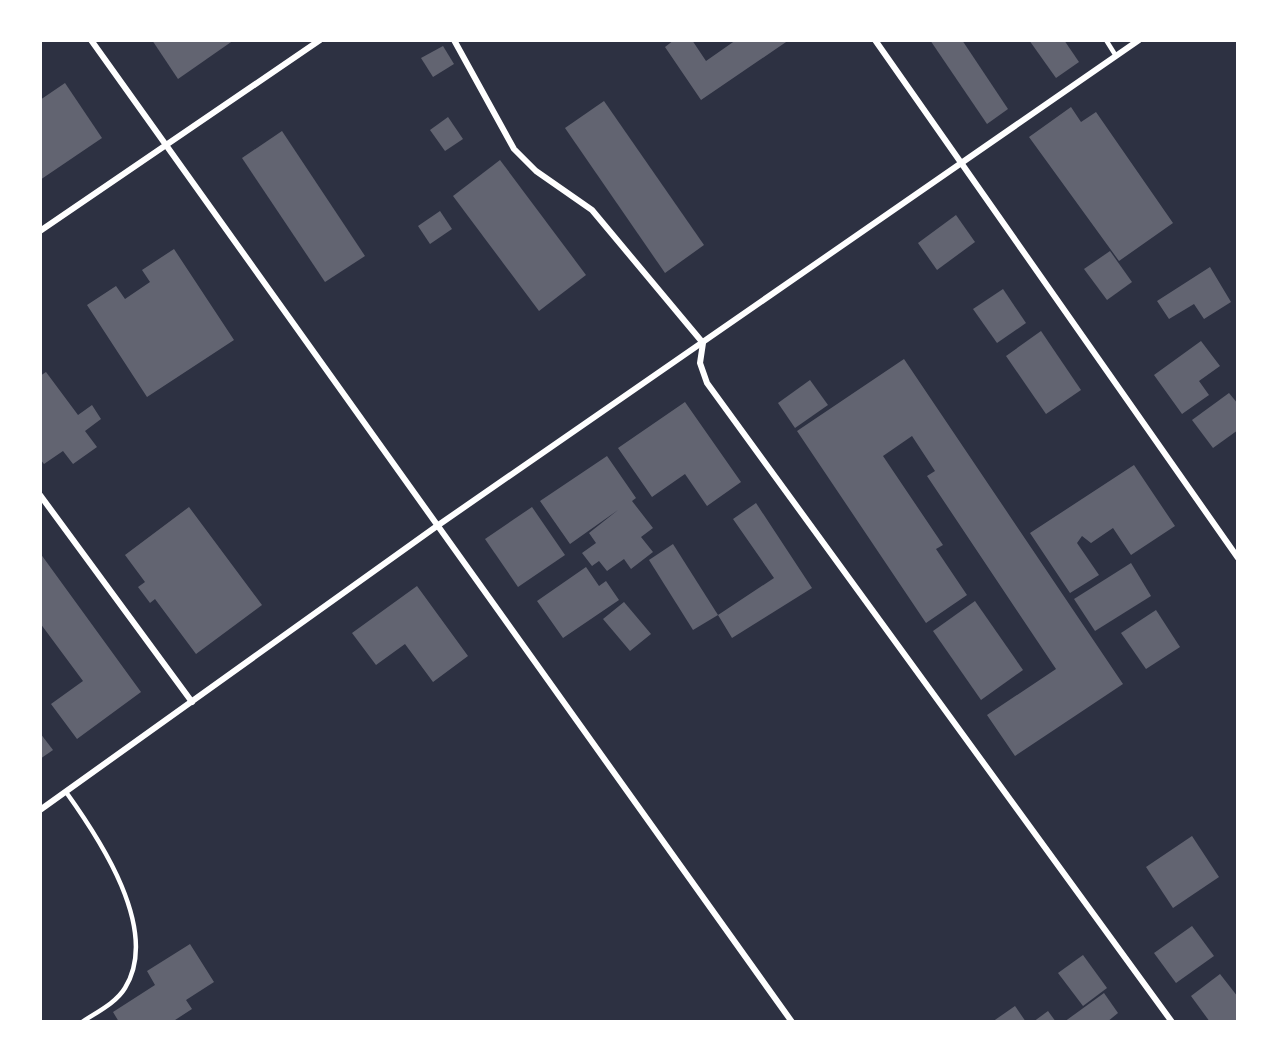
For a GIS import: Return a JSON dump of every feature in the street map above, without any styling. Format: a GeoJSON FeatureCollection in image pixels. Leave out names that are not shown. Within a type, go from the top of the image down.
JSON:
{"type":"FeatureCollection","features":[{"type":"Feature","properties":{"kind":"street"},"geometry":{"type":"LineString","coordinates":[[92,40],[165,146],[792,1022]]}},
{"type":"Feature","properties":{"kind":"street"},"geometry":{"type":"LineString","coordinates":[[40,231],[320,40]]}},
{"type":"Feature","properties":{"kind":"street"},"geometry":{"type":"LineString","coordinates":[[454,40],[514,149],[543,177],[592,210],[703,342],[700,363],[707,383],[1172,1022]]}},
{"type":"Feature","properties":{"kind":"street"},"geometry":{"type":"LineString","coordinates":[[874,40],[1238,558]]}},
{"type":"Feature","properties":{"kind":"street"},"geometry":{"type":"LineString","coordinates":[[40,810],[437,526],[1139,40]]}},
{"type":"Feature","properties":{"kind":"street"},"geometry":{"type":"LineString","coordinates":[[40,495],[192,702]]}},
{"type":"Feature","properties":{"kind":"lane"},"geometry":{"type":"LineString","coordinates":[[1106,40],[1116,56]]}},
{"type":"Feature","properties":{"kind":"lane"},"geometry":{"type":"LineString","coordinates":[[66,792],[101,841],[116,869],[131,915],[135,951],[132,974],[125,989],[111,1003],[82,1022]]}},
{"type":"Feature","properties":{"kind":"building"},"geometry":{"type":"Polygon","coordinates":[[[152,40],[234,40],[178,79],[152,40]]]}},
{"type":"Feature","properties":{"kind":"building"},"geometry":{"type":"Polygon","coordinates":[[[674,40],[692,40],[706,61],[736,40],[789,40],[701,100],[665,47],[674,40]]]}},
{"type":"Feature","properties":{"kind":"building"},"geometry":{"type":"Polygon","coordinates":[[[930,40],[962,40],[1008,109],[987,124],[930,40]]]}},
{"type":"Feature","properties":{"kind":"building"},"geometry":{"type":"Polygon","coordinates":[[[1029,40],[1064,40],[1079,62],[1056,78],[1029,40]]]}},
{"type":"Feature","properties":{"kind":"building"},"geometry":{"type":"Polygon","coordinates":[[[443,46],[454,64],[433,77],[421,58],[443,46]]]}},
{"type":"Feature","properties":{"kind":"building"},"geometry":{"type":"Polygon","coordinates":[[[65,83],[102,138],[40,180],[40,100],[65,83]]]}},
{"type":"Feature","properties":{"kind":"building"},"geometry":{"type":"Polygon","coordinates":[[[604,101],[704,245],[665,273],[565,128],[604,101]]]}},
{"type":"Feature","properties":{"kind":"building"},"geometry":{"type":"Polygon","coordinates":[[[1071,107],[1081,122],[1096,112],[1173,223],[1119,261],[1029,137],[1071,107]]]}},
{"type":"Feature","properties":{"kind":"building"},"geometry":{"type":"Polygon","coordinates":[[[448,117],[463,139],[445,151],[430,130],[448,117]]]}},
{"type":"Feature","properties":{"kind":"building"},"geometry":{"type":"Polygon","coordinates":[[[282,131],[365,256],[325,282],[242,158],[282,131]]]}},
{"type":"Feature","properties":{"kind":"building"},"geometry":{"type":"Polygon","coordinates":[[[500,160],[586,275],[539,311],[453,196],[500,160]]]}},
{"type":"Feature","properties":{"kind":"building"},"geometry":{"type":"Polygon","coordinates":[[[440,211],[452,229],[430,244],[418,226],[440,211]]]}},
{"type":"Feature","properties":{"kind":"building"},"geometry":{"type":"Polygon","coordinates":[[[956,215],[975,242],[937,270],[918,243],[956,215]]]}},
{"type":"Feature","properties":{"kind":"building"},"geometry":{"type":"Polygon","coordinates":[[[174,249],[234,340],[147,397],[87,305],[116,286],[125,299],[150,282],[142,270],[174,249]]]}},
{"type":"Feature","properties":{"kind":"building"},"geometry":{"type":"Polygon","coordinates":[[[1110,251],[1132,282],[1107,300],[1084,269],[1110,251]]]}},
{"type":"Feature","properties":{"kind":"building"},"geometry":{"type":"Polygon","coordinates":[[[1210,267],[1231,302],[1204,319],[1194,304],[1169,319],[1157,301],[1210,267]]]}},
{"type":"Feature","properties":{"kind":"building"},"geometry":{"type":"Polygon","coordinates":[[[1003,289],[1026,323],[997,343],[973,309],[1003,289]]]}},
{"type":"Feature","properties":{"kind":"building"},"geometry":{"type":"Polygon","coordinates":[[[1041,331],[1081,390],[1046,414],[1006,356],[1041,331]]]}},
{"type":"Feature","properties":{"kind":"building"},"geometry":{"type":"Polygon","coordinates":[[[1201,341],[1220,366],[1199,381],[1209,395],[1182,414],[1154,375],[1201,341]]]}},
{"type":"Feature","properties":{"kind":"building"},"geometry":{"type":"Polygon","coordinates":[[[904,359],[1123,684],[1015,756],[987,715],[1056,669],[927,476],[935,471],[912,436],[883,456],[943,545],[936,549],[967,595],[926,623],[797,431],[904,359]]]}},
{"type":"Feature","properties":{"kind":"building"},"geometry":{"type":"Polygon","coordinates":[[[46,372],[78,415],[92,405],[101,419],[85,431],[97,447],[73,464],[63,451],[44,464],[40,459],[40,376],[46,372]]]}},
{"type":"Feature","properties":{"kind":"building"},"geometry":{"type":"Polygon","coordinates":[[[810,380],[828,405],[795,428],[778,403],[810,380]]]}},
{"type":"Feature","properties":{"kind":"building"},"geometry":{"type":"Polygon","coordinates":[[[1229,393],[1238,404],[1238,430],[1213,448],[1192,420],[1229,393]]]}},
{"type":"Feature","properties":{"kind":"building"},"geometry":{"type":"Polygon","coordinates":[[[685,402],[741,482],[707,506],[685,474],[652,497],[618,448],[685,402]]]}},
{"type":"Feature","properties":{"kind":"building"},"geometry":{"type":"Polygon","coordinates":[[[607,456],[636,498],[632,501],[653,528],[641,537],[653,552],[631,569],[624,559],[607,571],[599,561],[592,566],[582,553],[596,543],[589,533],[618,510],[570,544],[540,501],[607,456]]]}},
{"type":"Feature","properties":{"kind":"building"},"geometry":{"type":"Polygon","coordinates":[[[1134,465],[1175,526],[1131,555],[1113,528],[1091,543],[1082,536],[1077,543],[1099,575],[1070,593],[1030,533],[1134,465]]]}},
{"type":"Feature","properties":{"kind":"building"},"geometry":{"type":"Polygon","coordinates":[[[756,503],[812,588],[732,638],[718,615],[774,578],[733,519],[756,503]]]}},
{"type":"Feature","properties":{"kind":"building"},"geometry":{"type":"Polygon","coordinates":[[[189,507],[262,605],[196,654],[155,599],[150,603],[138,587],[145,582],[125,555],[189,507]]]}},
{"type":"Feature","properties":{"kind":"building"},"geometry":{"type":"Polygon","coordinates":[[[532,507],[565,555],[518,587],[485,539],[532,507]]]}},
{"type":"Feature","properties":{"kind":"building"},"geometry":{"type":"Polygon","coordinates":[[[673,544],[718,615],[693,630],[649,560],[673,544]]]}},
{"type":"Feature","properties":{"kind":"building"},"geometry":{"type":"Polygon","coordinates":[[[40,553],[141,692],[77,739],[51,704],[83,681],[40,623],[40,553]]]}},
{"type":"Feature","properties":{"kind":"building"},"geometry":{"type":"Polygon","coordinates":[[[1131,563],[1151,596],[1095,631],[1074,599],[1131,563]]]}},
{"type":"Feature","properties":{"kind":"building"},"geometry":{"type":"Polygon","coordinates":[[[586,567],[599,586],[606,581],[619,600],[563,638],[537,601],[586,567]]]}},
{"type":"Feature","properties":{"kind":"building"},"geometry":{"type":"Polygon","coordinates":[[[417,586],[468,656],[433,682],[405,644],[376,665],[352,633],[417,586]]]}},
{"type":"Feature","properties":{"kind":"building"},"geometry":{"type":"Polygon","coordinates":[[[975,601],[1023,670],[981,700],[933,631],[975,601]]]}},
{"type":"Feature","properties":{"kind":"building"},"geometry":{"type":"Polygon","coordinates":[[[624,602],[651,634],[630,651],[603,619],[624,602]]]}},
{"type":"Feature","properties":{"kind":"building"},"geometry":{"type":"Polygon","coordinates":[[[1156,610],[1180,647],[1146,669],[1121,633],[1156,610]]]}},
{"type":"Feature","properties":{"kind":"building"},"geometry":{"type":"Polygon","coordinates":[[[40,733],[53,750],[40,759],[40,733]]]}},
{"type":"Feature","properties":{"kind":"building"},"geometry":{"type":"Polygon","coordinates":[[[1192,836],[1219,877],[1173,908],[1146,867],[1192,836]]]}},
{"type":"Feature","properties":{"kind":"building"},"geometry":{"type":"Polygon","coordinates":[[[1192,926],[1214,956],[1176,983],[1154,953],[1192,926]]]}},
{"type":"Feature","properties":{"kind":"building"},"geometry":{"type":"Polygon","coordinates":[[[190,944],[214,982],[186,1000],[192,1009],[172,1022],[119,1022],[113,1012],[155,985],[147,971],[190,944]]]}},
{"type":"Feature","properties":{"kind":"building"},"geometry":{"type":"Polygon","coordinates":[[[1083,955],[1107,988],[1083,1006],[1058,973],[1083,955]]]}},
{"type":"Feature","properties":{"kind":"building"},"geometry":{"type":"Polygon","coordinates":[[[1220,974],[1238,997],[1238,1022],[1210,1022],[1191,996],[1220,974]]]}},
{"type":"Feature","properties":{"kind":"building"},"geometry":{"type":"Polygon","coordinates":[[[1104,993],[1118,1013],[1107,1022],[1064,1022],[1104,993]]]}},
{"type":"Feature","properties":{"kind":"building"},"geometry":{"type":"Polygon","coordinates":[[[1015,1006],[1026,1022],[992,1022],[1015,1006]]]}},
{"type":"Feature","properties":{"kind":"building"},"geometry":{"type":"Polygon","coordinates":[[[1048,1011],[1056,1022],[1033,1022],[1048,1011]]]}}]}
